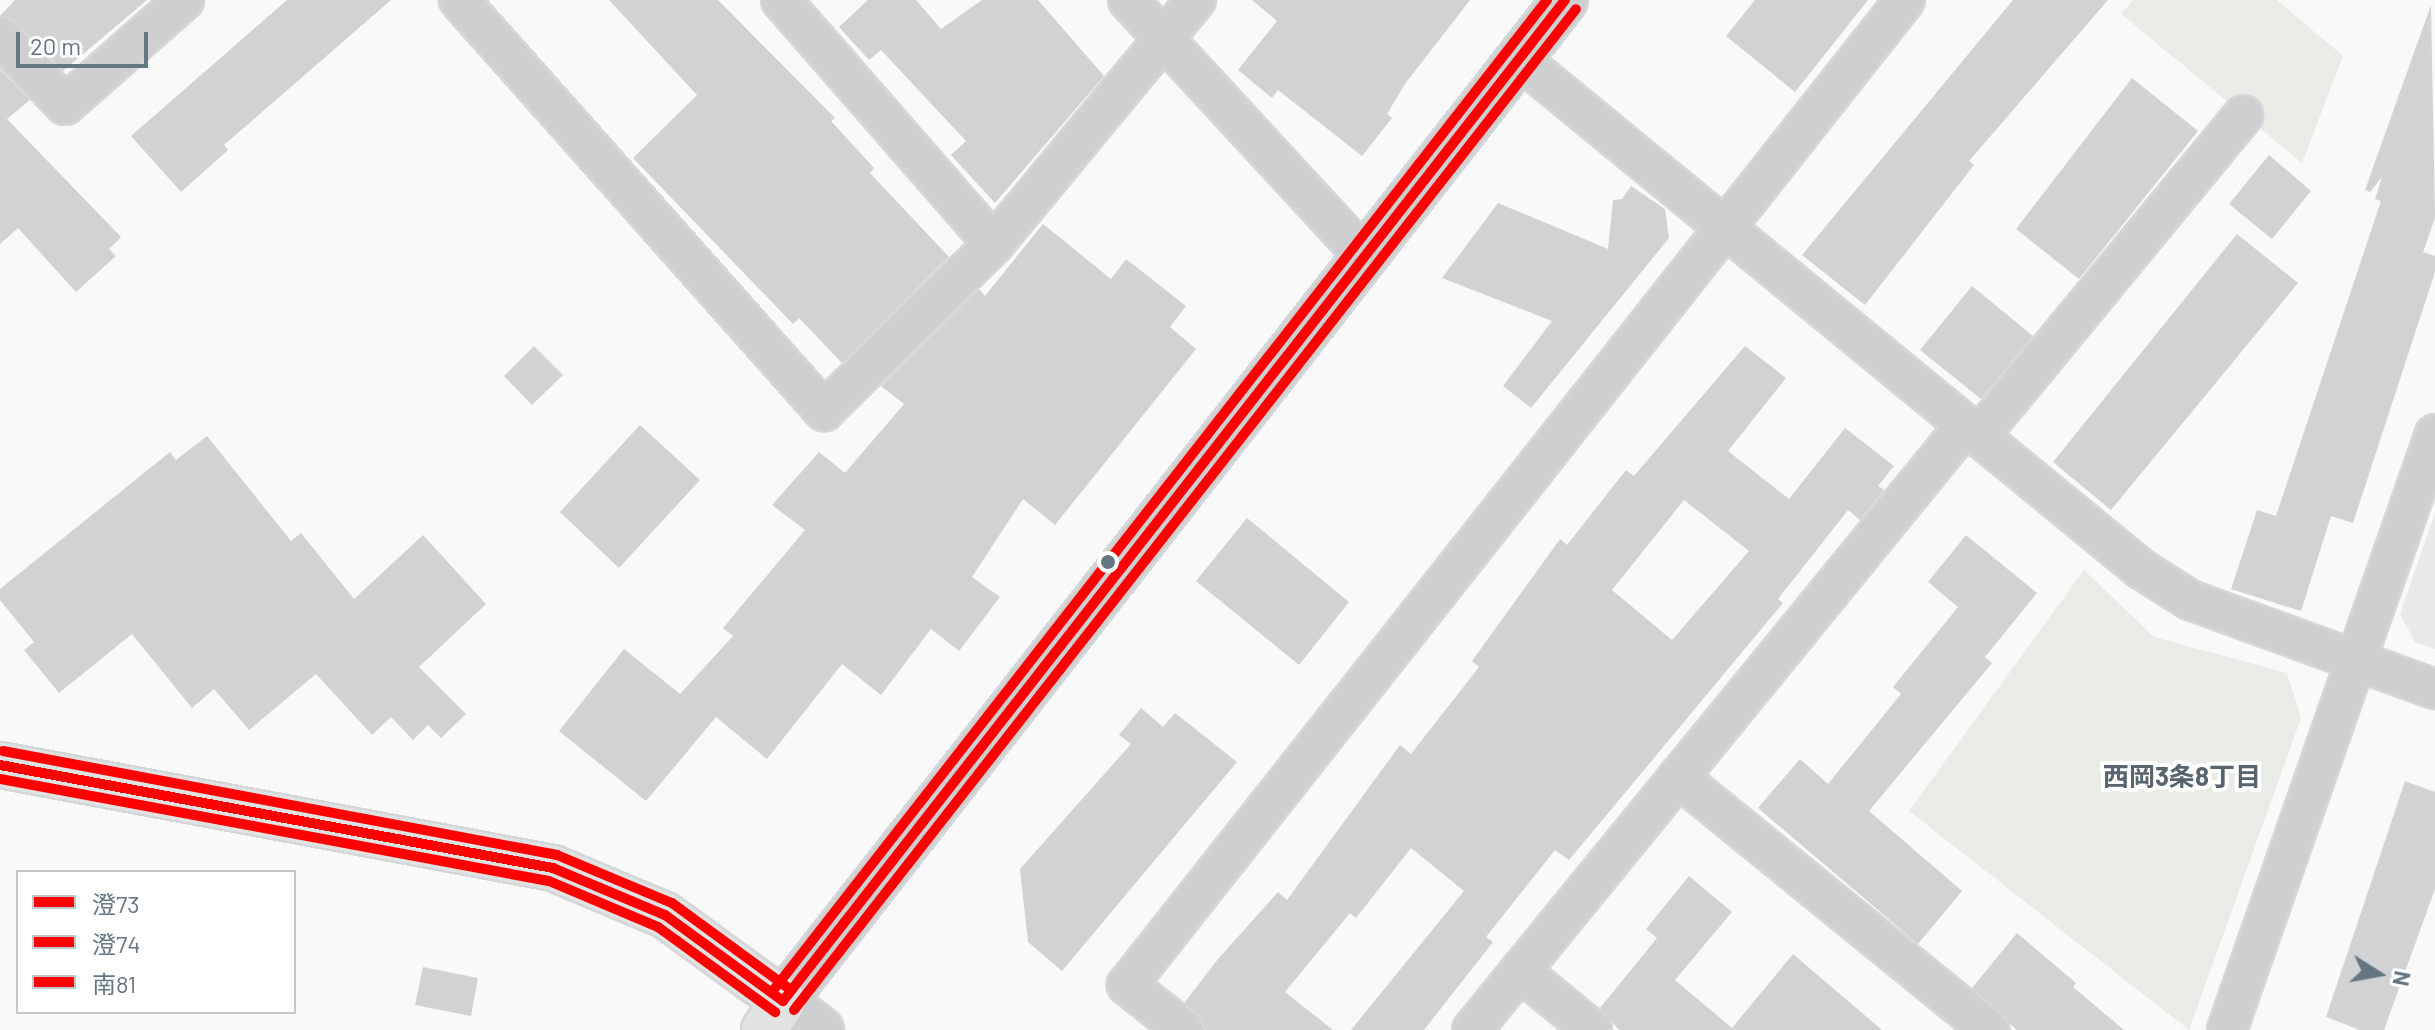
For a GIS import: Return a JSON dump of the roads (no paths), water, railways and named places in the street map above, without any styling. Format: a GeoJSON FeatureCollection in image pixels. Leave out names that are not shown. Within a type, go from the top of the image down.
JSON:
{"type":"FeatureCollection","features":[{"type":"Feature","properties":{"kind":"main road"},"geometry":{"type":"LineString","coordinates":[[0,765],[553,868],[665,915],[774,1016]]}},
{"type":"Feature","properties":{"kind":"street"},"geometry":{"type":"LineString","coordinates":[[0,37],[65,105],[184,0]]}},
{"type":"Feature","properties":{"kind":"street"},"geometry":{"type":"LineString","coordinates":[[459,0],[824,411],[994,244],[1196,0]]}},
{"type":"Feature","properties":{"kind":"street"},"geometry":{"type":"LineString","coordinates":[[781,0],[994,244]]}},
{"type":"Feature","properties":{"kind":"street"},"geometry":{"type":"LineString","coordinates":[[1128,0],[1362,254]]}},
{"type":"Feature","properties":{"kind":"street"},"geometry":{"type":"LineString","coordinates":[[821,1030],[774,1016],[1362,254],[1565,0]]}},
{"type":"Feature","properties":{"kind":"street"},"geometry":{"type":"LineString","coordinates":[[1184,1030],[1127,985],[1721,229],[1905,0]]}},
{"type":"Feature","properties":{"kind":"street"},"geometry":{"type":"LineString","coordinates":[[1518,58],[1721,229],[2141,569],[2190,600],[2435,689]]}},
{"type":"Feature","properties":{"kind":"street"},"geometry":{"type":"LineString","coordinates":[[1472,1030],[1678,777],[2243,115]]}},
{"type":"Feature","properties":{"kind":"street"},"geometry":{"type":"LineString","coordinates":[[2227,1030],[2435,434]]}},
{"type":"Feature","properties":{"kind":"street"},"geometry":{"type":"LineString","coordinates":[[1678,777],[1989,1030]]}},
{"type":"Feature","properties":{"kind":"street"},"geometry":{"type":"LineString","coordinates":[[1520,971],[1592,1030]]}},
{"type":"Feature","properties":{"kind":"district","name":"西岡3条8丁目"},"geometry":{"type":"Point","coordinates":[2182,776]}}]}
